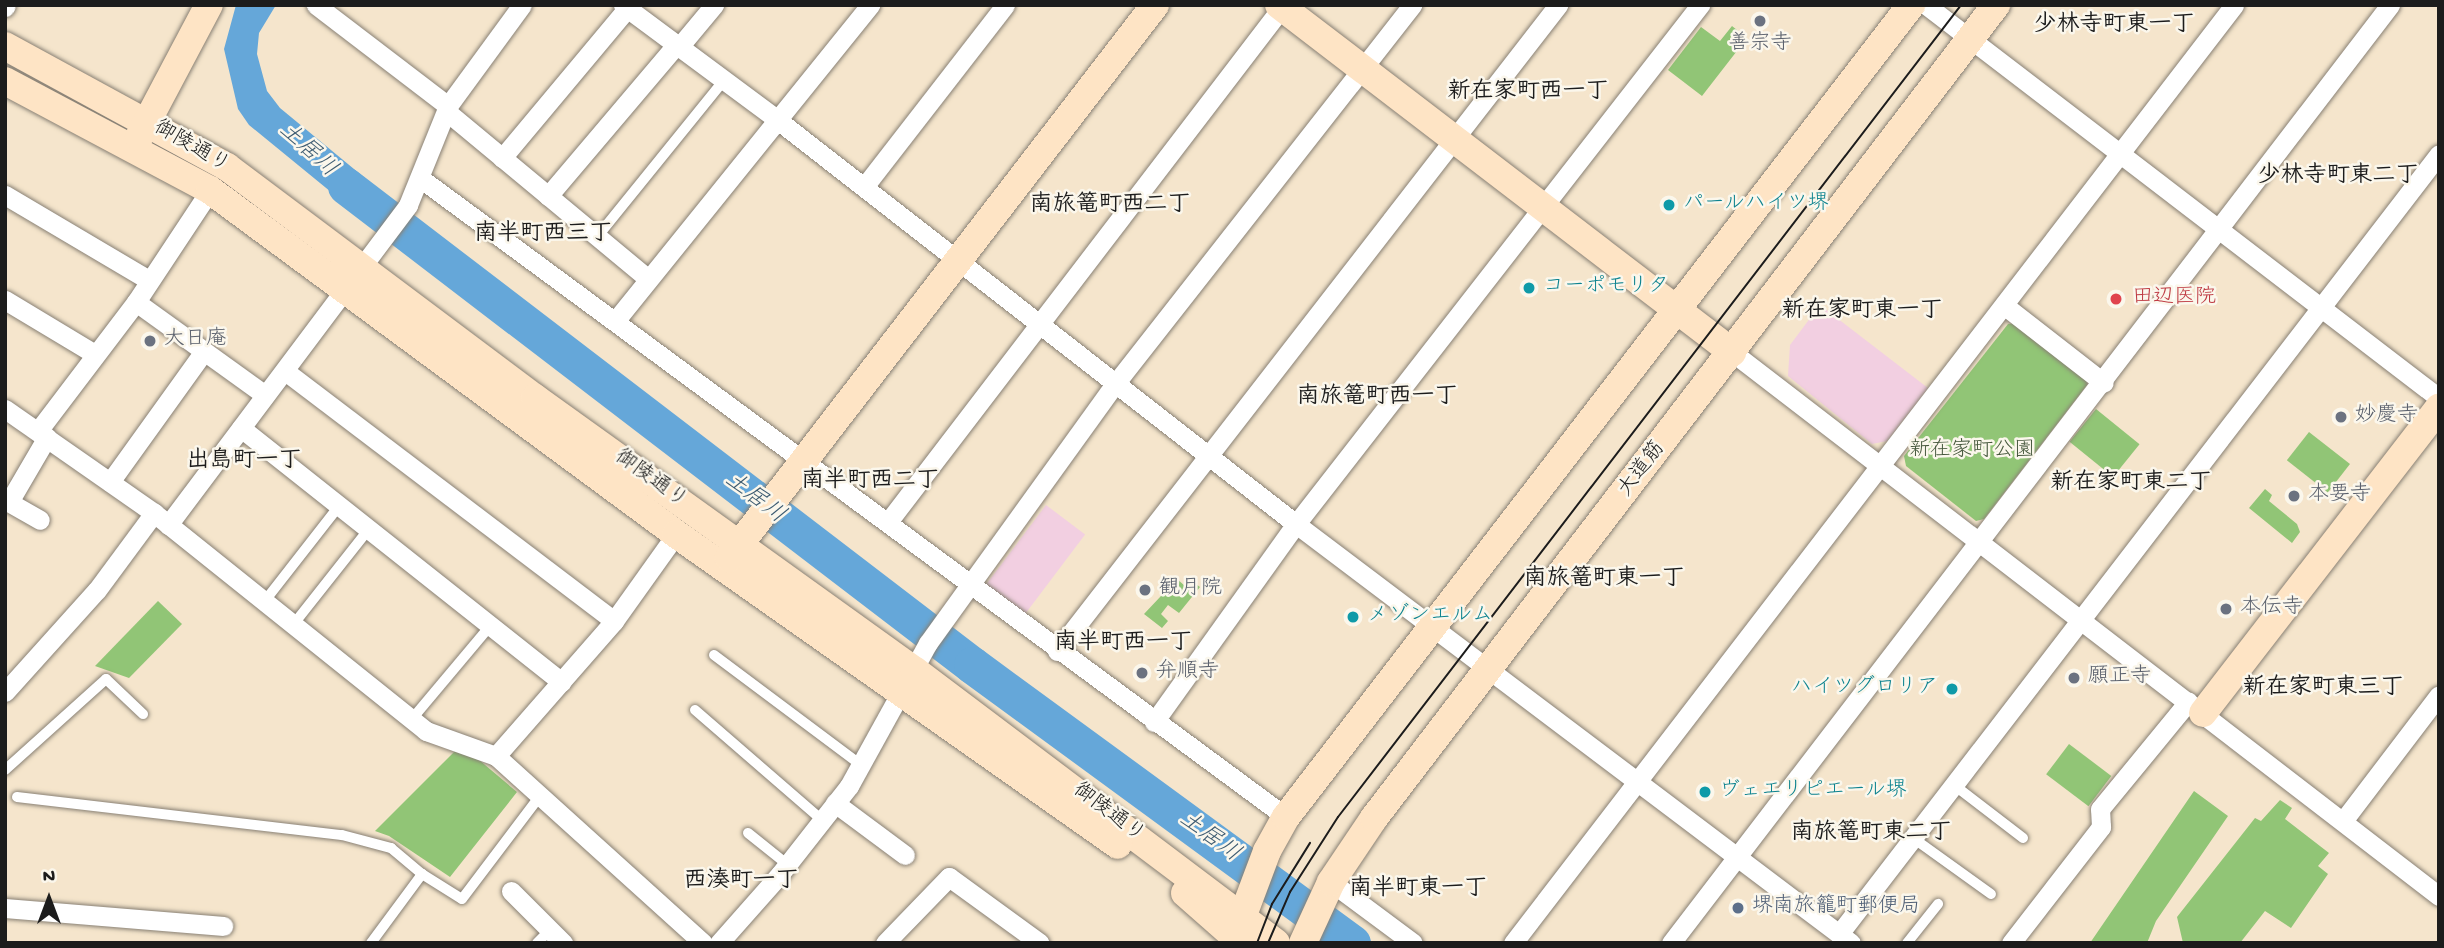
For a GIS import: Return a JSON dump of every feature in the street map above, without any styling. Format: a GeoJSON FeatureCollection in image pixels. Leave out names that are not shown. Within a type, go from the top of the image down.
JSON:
{"type":"FeatureCollection","features":[{"type":"Feature","properties":{"kind":"street"},"geometry":{"type":"LineString","coordinates":[[133,148],[209,5]]}},
{"type":"Feature","properties":{"kind":"street"},"geometry":{"type":"LineString","coordinates":[[316,5],[447,108],[502,158],[648,279]]}},
{"type":"Feature","properties":{"kind":"street"},"geometry":{"type":"LineString","coordinates":[[5,692],[241,428],[362,268],[408,205],[447,108],[522,5]]}},
{"type":"Feature","properties":{"kind":"street"},"geometry":{"type":"LineString","coordinates":[[548,196],[713,5]]}},
{"type":"Feature","properties":{"kind":"street"},"geometry":{"type":"LineString","coordinates":[[616,320],[775,118],[870,5]]}},
{"type":"Feature","properties":{"kind":"street"},"geometry":{"type":"LineString","coordinates":[[864,187],[1005,5]]}},
{"type":"Feature","properties":{"kind":"street"},"geometry":{"type":"LineString","coordinates":[[732,555],[1155,5]]}},
{"type":"Feature","properties":{"kind":"street"},"geometry":{"type":"LineString","coordinates":[[719,943],[788,865],[835,803],[861,765],[928,643],[1115,384],[1412,5]]}},
{"type":"Feature","properties":{"kind":"street"},"geometry":{"type":"LineString","coordinates":[[1057,651],[1558,5]]}},
{"type":"Feature","properties":{"kind":"street"},"geometry":{"type":"LineString","coordinates":[[1154,722],[1297,524],[1700,5]]}},
{"type":"Feature","properties":{"kind":"street"},"geometry":{"type":"LineString","coordinates":[[1241,924],[1267,851],[1286,817],[1911,5]]}},
{"type":"Feature","properties":{"kind":"street"},"geometry":{"type":"LineString","coordinates":[[1926,5],[2439,398]]}},
{"type":"Feature","properties":{"kind":"street","name":"大道筋"},"geometry":{"type":"LineString","coordinates":[[1306,937],[1328,888],[1374,818],[1492,668],[1996,5]]}},
{"type":"Feature","properties":{"kind":"street"},"geometry":{"type":"LineString","coordinates":[[1513,943],[2234,5]]}},
{"type":"Feature","properties":{"kind":"street"},"geometry":{"type":"LineString","coordinates":[[1671,943],[1979,541],[2104,383],[2390,5]]}},
{"type":"Feature","properties":{"kind":"street"},"geometry":{"type":"LineString","coordinates":[[502,158],[626,6],[775,118],[1297,524],[1436,625],[1845,938],[1913,838],[2439,154]]}},
{"type":"Feature","properties":{"kind":"street"},"geometry":{"type":"LineString","coordinates":[[888,522],[1280,6],[2439,896]]}},
{"type":"Feature","properties":{"kind":"street","name":"御陵通り"},"geometry":{"type":"LineString","coordinates":[[5,46],[227,167],[362,268],[732,555],[909,681],[1196,901],[1276,943]]}},
{"type":"Feature","properties":{"kind":"street","name":"御陵通り"},"geometry":{"type":"LineString","coordinates":[[5,82],[210,190],[676,534],[732,555]]}},
{"type":"Feature","properties":{"kind":"street"},"geometry":{"type":"LineString","coordinates":[[419,177],[598,313],[616,320],[1057,651],[1286,817]]}},
{"type":"Feature","properties":{"kind":"street"},"geometry":{"type":"LineString","coordinates":[[40,520],[7,501],[43,434],[95,354],[136,302],[210,190]]}},
{"type":"Feature","properties":{"kind":"street"},"geometry":{"type":"LineString","coordinates":[[5,195],[149,280]]}},
{"type":"Feature","properties":{"kind":"street"},"geometry":{"type":"LineString","coordinates":[[5,300],[95,354]]}},
{"type":"Feature","properties":{"kind":"street"},"geometry":{"type":"LineString","coordinates":[[136,302],[265,395]]}},
{"type":"Feature","properties":{"kind":"street"},"geometry":{"type":"LineString","coordinates":[[2005,306],[2104,383]]}},
{"type":"Feature","properties":{"kind":"street"},"geometry":{"type":"LineString","coordinates":[[110,482],[204,351]]}},
{"type":"Feature","properties":{"kind":"street"},"geometry":{"type":"LineString","coordinates":[[285,370],[614,621]]}},
{"type":"Feature","properties":{"kind":"street"},"geometry":{"type":"LineString","coordinates":[[2011,943],[2101,827],[2100,808],[2196,708],[2439,408]]}},
{"type":"Feature","properties":{"kind":"street"},"geometry":{"type":"LineString","coordinates":[[5,409],[161,519],[426,731],[496,756],[703,943]]}},
{"type":"Feature","properties":{"kind":"street"},"geometry":{"type":"LineString","coordinates":[[241,428],[562,682]]}},
{"type":"Feature","properties":{"kind":"street"},"geometry":{"type":"LineString","coordinates":[[496,756],[614,621],[676,534]]}},
{"type":"Feature","properties":{"kind":"street"},"geometry":{"type":"LineString","coordinates":[[2343,821],[2439,695]]}},
{"type":"Feature","properties":{"kind":"street"},"geometry":{"type":"LineString","coordinates":[[835,803],[905,855]]}},
{"type":"Feature","properties":{"kind":"street"},"geometry":{"type":"LineString","coordinates":[[886,943],[949,877],[1040,943]]}},
{"type":"Feature","properties":{"kind":"street"},"geometry":{"type":"LineString","coordinates":[[1328,888],[1413,943]]}},
{"type":"Feature","properties":{"kind":"street"},"geometry":{"type":"LineString","coordinates":[[511,891],[550,938]]}},
{"type":"Feature","properties":{"kind":"street"},"geometry":{"type":"LineString","coordinates":[[5,908],[223,926]]}},
{"type":"Feature","properties":{"kind":"lane"},"geometry":{"type":"LineString","coordinates":[[597,237],[724,80]]}},
{"type":"Feature","properties":{"kind":"lane"},"geometry":{"type":"LineString","coordinates":[[264,601],[339,506]]}},
{"type":"Feature","properties":{"kind":"lane"},"geometry":{"type":"LineString","coordinates":[[292,625],[369,530]]}},
{"type":"Feature","properties":{"kind":"lane"},"geometry":{"type":"LineString","coordinates":[[412,719],[490,625]]}},
{"type":"Feature","properties":{"kind":"lane"},"geometry":{"type":"LineString","coordinates":[[714,655],[861,765]]}},
{"type":"Feature","properties":{"kind":"lane"},"geometry":{"type":"LineString","coordinates":[[5,771],[106,679],[143,714]]}},
{"type":"Feature","properties":{"kind":"lane"},"geometry":{"type":"LineString","coordinates":[[695,710],[822,820]]}},
{"type":"Feature","properties":{"kind":"lane"},"geometry":{"type":"LineString","coordinates":[[1954,785],[2023,838]]}},
{"type":"Feature","properties":{"kind":"lane"},"geometry":{"type":"LineString","coordinates":[[17,797],[342,835],[391,848],[422,874],[462,899],[540,796]]}},
{"type":"Feature","properties":{"kind":"lane"},"geometry":{"type":"LineString","coordinates":[[748,833],[788,865]]}},
{"type":"Feature","properties":{"kind":"lane"},"geometry":{"type":"LineString","coordinates":[[1913,838],[1991,894]]}},
{"type":"Feature","properties":{"kind":"lane"},"geometry":{"type":"LineString","coordinates":[[371,943],[422,874]]}},
{"type":"Feature","properties":{"kind":"lane"},"geometry":{"type":"LineString","coordinates":[[1906,943],[1938,904]]}},
{"type":"Feature","properties":{"kind":"shaded area"},"geometry":{"type":"Polygon","coordinates":[[[1820,305],[1928,388],[1887,441],[1872,444],[1788,376],[1790,345],[1820,305]]]}},
{"type":"Feature","properties":{"kind":"shaded area"},"geometry":{"type":"Polygon","coordinates":[[[1046,505],[1085,534],[1026,614],[986,584],[1046,505]]]}},
{"type":"Feature","properties":{"kind":"green space"},"geometry":{"type":"Polygon","coordinates":[[[1732,26],[1747,38],[1702,96],[1668,70],[1701,27],[1720,41],[1732,26]]]}},
{"type":"Feature","properties":{"kind":"green space","name":"新在家町公園"},"geometry":{"type":"Polygon","coordinates":[[[2016,323],[2086,376],[2087,385],[1984,519],[1976,521],[1906,466],[1904,456],[2008,324],[2016,323]]]}},
{"type":"Feature","properties":{"kind":"green space"},"geometry":{"type":"Polygon","coordinates":[[[2096,409],[2140,444],[2113,477],[2070,442],[2096,409]]]}},
{"type":"Feature","properties":{"kind":"green space"},"geometry":{"type":"Polygon","coordinates":[[[2309,432],[2350,464],[2328,492],[2287,460],[2309,432]]]}},
{"type":"Feature","properties":{"kind":"green space"},"geometry":{"type":"Polygon","coordinates":[[[2265,489],[2272,495],[2269,501],[2297,524],[2300,532],[2292,543],[2249,508],[2265,489]]]}},
{"type":"Feature","properties":{"kind":"green space"},"geometry":{"type":"Polygon","coordinates":[[[1177,579],[1185,586],[1190,580],[1200,587],[1179,613],[1168,605],[1161,614],[1168,621],[1162,628],[1144,614],[1177,579]]]}},
{"type":"Feature","properties":{"kind":"green space"},"geometry":{"type":"Polygon","coordinates":[[[158,601],[182,624],[129,678],[95,666],[158,601]]]}},
{"type":"Feature","properties":{"kind":"green space"},"geometry":{"type":"Polygon","coordinates":[[[2069,744],[2111,776],[2088,806],[2046,774],[2069,744]]]}},
{"type":"Feature","properties":{"kind":"green space"},"geometry":{"type":"Polygon","coordinates":[[[456,750],[478,759],[517,792],[450,877],[389,836],[375,831],[456,750]]]}},
{"type":"Feature","properties":{"kind":"green space"},"geometry":{"type":"Polygon","coordinates":[[[2194,791],[2228,816],[2156,921],[2147,943],[2090,943],[2194,791]]]}},
{"type":"Feature","properties":{"kind":"green space"},"geometry":{"type":"Polygon","coordinates":[[[2280,800],[2292,808],[2285,819],[2329,853],[2318,866],[2328,874],[2291,928],[2265,911],[2240,943],[2183,943],[2177,917],[2255,818],[2261,821],[2280,800]]]}},
{"type":"Feature","properties":{"kind":"water"},"geometry":{"type":"Polygon","coordinates":[[[236,5],[276,5],[259,33],[257,54],[267,91],[280,108],[394,202],[375,228],[249,125],[238,109],[224,49],[236,5]]]}},
{"type":"Feature","properties":{"kind":"waterway","name":"土居川"},"geometry":{"type":"LineString","coordinates":[[346,186],[972,665],[1352,943]]}},
{"type":"Feature","properties":{"kind":"tram line"},"geometry":{"type":"LineString","coordinates":[[1268,943],[1290,892],[1338,817],[1961,5]]}},
{"type":"Feature","properties":{"kind":"tram line"},"geometry":{"type":"LineString","coordinates":[[1257,943],[1272,904],[1310,843]]}},
{"type":"Feature","properties":{"kind":"place","name":"善宗寺"},"geometry":{"type":"Point","coordinates":[1760,21]}},
{"type":"Feature","properties":{"kind":"place","name":"パールハイツ堺"},"geometry":{"type":"Point","coordinates":[1669,205]}},
{"type":"Feature","properties":{"kind":"place","name":"コーポモリタ"},"geometry":{"type":"Point","coordinates":[1529,288]}},
{"type":"Feature","properties":{"kind":"place","name":"田辺医院"},"geometry":{"type":"Point","coordinates":[2116,299]}},
{"type":"Feature","properties":{"kind":"place","name":"大日庵"},"geometry":{"type":"Point","coordinates":[150,341]}},
{"type":"Feature","properties":{"kind":"place","name":"妙慶寺"},"geometry":{"type":"Point","coordinates":[2341,417]}},
{"type":"Feature","properties":{"kind":"place","name":"本要寺"},"geometry":{"type":"Point","coordinates":[2294,496]}},
{"type":"Feature","properties":{"kind":"place","name":"観月院"},"geometry":{"type":"Point","coordinates":[1145,590]}},
{"type":"Feature","properties":{"kind":"place","name":"本伝寺"},"geometry":{"type":"Point","coordinates":[2226,609]}},
{"type":"Feature","properties":{"kind":"place","name":"メゾンエルム"},"geometry":{"type":"Point","coordinates":[1353,617]}},
{"type":"Feature","properties":{"kind":"place","name":"弁順寺"},"geometry":{"type":"Point","coordinates":[1142,673]}},
{"type":"Feature","properties":{"kind":"place","name":"願正寺"},"geometry":{"type":"Point","coordinates":[2074,678]}},
{"type":"Feature","properties":{"kind":"place","name":"ハイツグロリア"},"geometry":{"type":"Point","coordinates":[1952,689]}},
{"type":"Feature","properties":{"kind":"place","name":"ヴェエリピエール堺"},"geometry":{"type":"Point","coordinates":[1705,792]}},
{"type":"Feature","properties":{"kind":"place","name":"堺南旅籠町郵便局"},"geometry":{"type":"Point","coordinates":[1738,908]}},
{"type":"Feature","properties":{"kind":"district","name":"少林寺町東一丁"},"geometry":{"type":"Point","coordinates":[2114,26]}},
{"type":"Feature","properties":{"kind":"district","name":"新在家町西一丁"},"geometry":{"type":"Point","coordinates":[1528,93]}},
{"type":"Feature","properties":{"kind":"district","name":"少林寺町東二丁"},"geometry":{"type":"Point","coordinates":[2338,177]}},
{"type":"Feature","properties":{"kind":"district","name":"南旅篭町西二丁"},"geometry":{"type":"Point","coordinates":[1110,206]}},
{"type":"Feature","properties":{"kind":"district","name":"南半町西三丁"},"geometry":{"type":"Point","coordinates":[543,235]}},
{"type":"Feature","properties":{"kind":"district","name":"新在家町東一丁"},"geometry":{"type":"Point","coordinates":[1862,312]}},
{"type":"Feature","properties":{"kind":"district","name":"南旅篭町西一丁"},"geometry":{"type":"Point","coordinates":[1377,398]}},
{"type":"Feature","properties":{"kind":"district","name":"出島町一丁"},"geometry":{"type":"Point","coordinates":[244,462]}},
{"type":"Feature","properties":{"kind":"district","name":"南半町西二丁"},"geometry":{"type":"Point","coordinates":[870,482]}},
{"type":"Feature","properties":{"kind":"district","name":"新在家町東二丁"},"geometry":{"type":"Point","coordinates":[2131,484]}},
{"type":"Feature","properties":{"kind":"district","name":"南旅篭町東一丁"},"geometry":{"type":"Point","coordinates":[1604,580]}},
{"type":"Feature","properties":{"kind":"district","name":"南半町西一丁"},"geometry":{"type":"Point","coordinates":[1123,644]}},
{"type":"Feature","properties":{"kind":"district","name":"新在家町東三丁"},"geometry":{"type":"Point","coordinates":[2323,689]}},
{"type":"Feature","properties":{"kind":"district","name":"南旅篭町東二丁"},"geometry":{"type":"Point","coordinates":[1871,834]}},
{"type":"Feature","properties":{"kind":"district","name":"西湊町一丁"},"geometry":{"type":"Point","coordinates":[741,882]}},
{"type":"Feature","properties":{"kind":"district","name":"南半町東一丁"},"geometry":{"type":"Point","coordinates":[1418,890]}}]}
